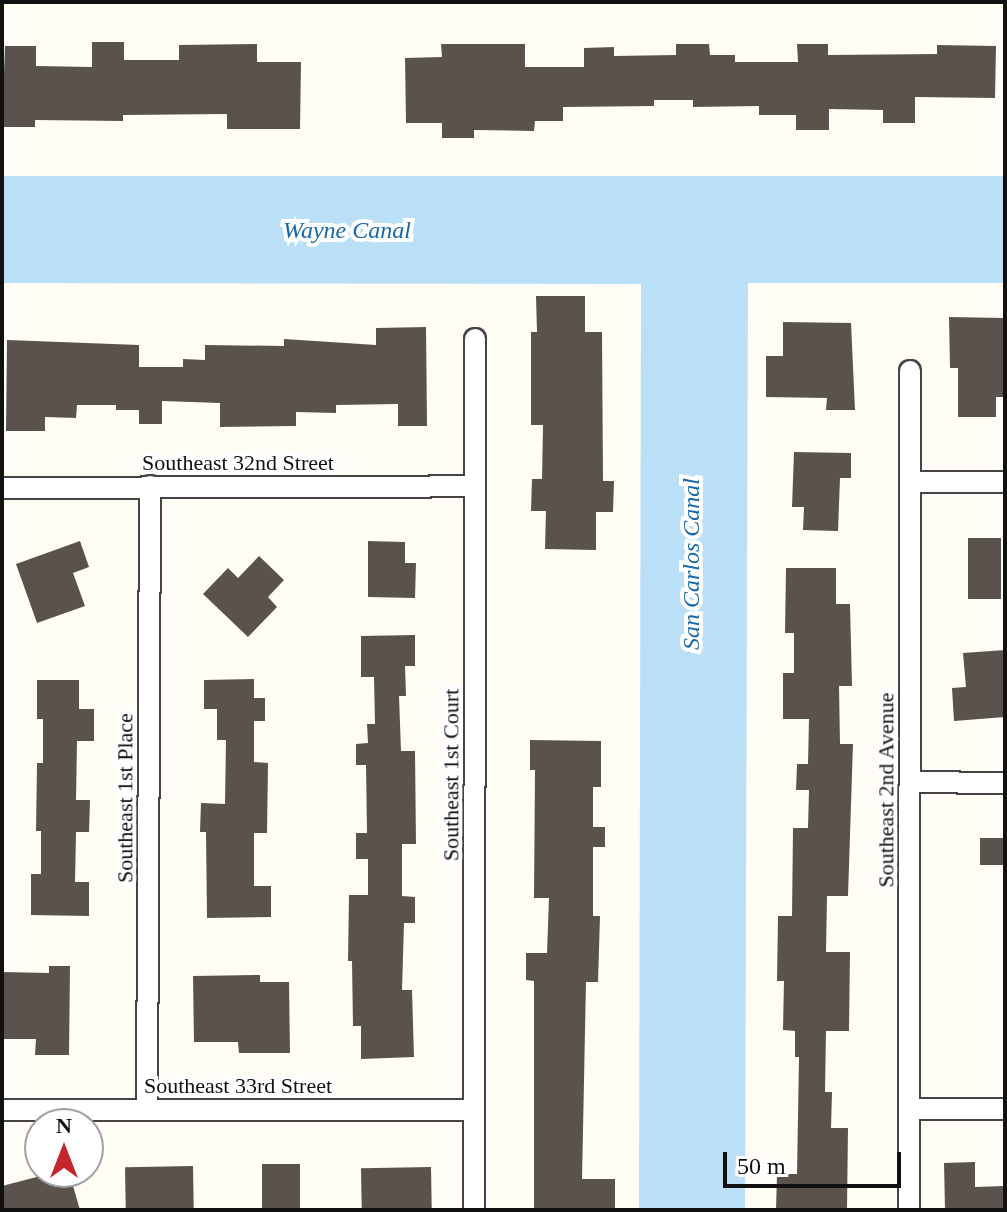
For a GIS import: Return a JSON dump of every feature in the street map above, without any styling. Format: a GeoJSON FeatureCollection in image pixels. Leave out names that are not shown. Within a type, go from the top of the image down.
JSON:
{"type":"FeatureCollection","features":[{"type":"Feature","properties":{"kind":"street","name":"Southeast 1st Court"},"geometry":{"type":"LineString","coordinates":[[474,1210],[475,339]]}},
{"type":"Feature","properties":{"kind":"street","name":"Southeast 2nd Avenue"},"geometry":{"type":"LineString","coordinates":[[909,1210],[910,371]]}},
{"type":"Feature","properties":{"kind":"street"},"geometry":{"type":"LineString","coordinates":[[910,482],[1005,482]]}},
{"type":"Feature","properties":{"kind":"street","name":"Southeast 1st Place"},"geometry":{"type":"LineString","coordinates":[[147,1109],[150,486]]}},
{"type":"Feature","properties":{"kind":"street","name":"Southeast 32nd Street"},"geometry":{"type":"LineString","coordinates":[[2,488],[474,486]]}},
{"type":"Feature","properties":{"kind":"street"},"geometry":{"type":"LineString","coordinates":[[910,782],[1005,783]]}},
{"type":"Feature","properties":{"kind":"street"},"geometry":{"type":"LineString","coordinates":[[909,1109],[1005,1109]]}},
{"type":"Feature","properties":{"kind":"street","name":"Southeast 33rd Street"},"geometry":{"type":"LineString","coordinates":[[2,1110],[473,1110]]}},
{"type":"Feature","properties":{"kind":"water"},"geometry":{"type":"Polygon","coordinates":[[[2,176],[1005,176],[1005,283],[748,283],[745,1210],[639,1210],[641,284],[2,283],[2,176]]]}},
{"type":"Feature","properties":{"kind":"building"},"geometry":{"type":"Polygon","coordinates":[[[92,42],[124,42],[124,60],[179,60],[179,45],[257,44],[257,62],[301,62],[300,129],[227,129],[227,114],[123,115],[123,121],[35,120],[35,127],[2,127],[5,46],[36,46],[36,66],[92,67],[92,42]]]}},
{"type":"Feature","properties":{"kind":"building"},"geometry":{"type":"Polygon","coordinates":[[[441,44],[525,44],[525,67],[584,67],[584,48],[614,47],[614,56],[676,55],[676,44],[709,44],[710,55],[735,55],[735,62],[798,62],[797,44],[828,44],[828,55],[937,54],[937,45],[996,46],[995,98],[915,97],[915,123],[883,123],[883,110],[829,109],[829,130],[796,130],[796,115],[759,115],[759,106],[693,107],[693,100],[654,100],[654,106],[563,107],[563,121],[535,121],[534,131],[474,130],[474,138],[442,138],[442,123],[406,123],[405,58],[442,57],[441,44]]]}},
{"type":"Feature","properties":{"kind":"building"},"geometry":{"type":"Polygon","coordinates":[[[536,296],[585,296],[585,332],[602,332],[603,481],[614,481],[613,512],[596,512],[596,550],[545,549],[546,511],[531,511],[532,479],[542,479],[543,425],[531,425],[531,332],[537,332],[536,296]]]}},
{"type":"Feature","properties":{"kind":"building"},"geometry":{"type":"Polygon","coordinates":[[[949,317],[1005,318],[1005,397],[996,397],[996,417],[958,417],[958,368],[950,368],[949,317]]]}},
{"type":"Feature","properties":{"kind":"building"},"geometry":{"type":"Polygon","coordinates":[[[783,322],[851,323],[855,410],[826,410],[827,398],[766,397],[766,356],[783,356],[783,322]]]}},
{"type":"Feature","properties":{"kind":"building"},"geometry":{"type":"Polygon","coordinates":[[[426,327],[427,426],[398,426],[398,404],[336,405],[336,413],[296,412],[296,426],[220,427],[220,403],[162,401],[162,424],[139,424],[139,410],[116,410],[116,405],[77,405],[76,418],[45,417],[45,431],[6,431],[7,340],[139,345],[139,367],[183,367],[183,359],[205,360],[205,345],[284,346],[284,339],[376,345],[376,328],[426,327]]]}},
{"type":"Feature","properties":{"kind":"building"},"geometry":{"type":"Polygon","coordinates":[[[794,452],[851,453],[851,478],[840,478],[838,531],[803,530],[804,507],[792,507],[794,452]]]}},
{"type":"Feature","properties":{"kind":"building"},"geometry":{"type":"Polygon","coordinates":[[[968,538],[1001,538],[1001,599],[968,599],[968,538]]]}},
{"type":"Feature","properties":{"kind":"building"},"geometry":{"type":"Polygon","coordinates":[[[80,541],[89,567],[73,573],[85,606],[37,623],[16,564],[80,541]]]}},
{"type":"Feature","properties":{"kind":"building"},"geometry":{"type":"Polygon","coordinates":[[[368,541],[405,542],[405,563],[416,563],[415,598],[368,597],[368,541]]]}},
{"type":"Feature","properties":{"kind":"building"},"geometry":{"type":"Polygon","coordinates":[[[259,556],[284,580],[268,597],[277,607],[248,637],[203,594],[228,568],[238,578],[259,556]]]}},
{"type":"Feature","properties":{"kind":"building"},"geometry":{"type":"Polygon","coordinates":[[[786,568],[836,568],[836,604],[850,604],[852,686],[839,686],[840,744],[853,744],[848,896],[827,896],[826,952],[850,952],[849,1031],[826,1031],[825,1092],[832,1092],[831,1128],[848,1128],[847,1210],[776,1210],[777,1174],[797,1174],[799,1057],[795,1057],[795,1031],[783,1030],[784,981],[777,981],[778,916],[792,916],[793,828],[808,828],[809,790],[796,790],[797,764],[808,764],[809,719],[783,719],[783,673],[794,673],[794,633],[785,633],[786,568]]]}},
{"type":"Feature","properties":{"kind":"building"},"geometry":{"type":"Polygon","coordinates":[[[415,635],[415,666],[405,666],[406,696],[399,696],[401,751],[415,751],[416,844],[402,844],[402,896],[415,897],[415,923],[404,923],[402,990],[412,990],[414,1057],[361,1059],[361,1026],[353,1026],[352,961],[348,961],[349,895],[368,895],[368,859],[356,859],[356,833],[367,833],[366,765],[356,765],[356,744],[368,743],[367,724],[375,724],[374,677],[361,677],[361,636],[415,635]]]}},
{"type":"Feature","properties":{"kind":"building"},"geometry":{"type":"Polygon","coordinates":[[[1005,650],[1005,717],[954,721],[952,688],[966,687],[963,653],[1005,650]]]}},
{"type":"Feature","properties":{"kind":"building"},"geometry":{"type":"Polygon","coordinates":[[[254,679],[254,698],[265,698],[265,721],[254,721],[254,762],[268,763],[267,833],[254,833],[254,886],[271,886],[271,917],[207,918],[206,832],[200,832],[201,803],[225,804],[226,740],[217,740],[217,709],[204,709],[204,680],[254,679]]]}},
{"type":"Feature","properties":{"kind":"building"},"geometry":{"type":"Polygon","coordinates":[[[37,680],[79,680],[79,709],[94,709],[94,741],[77,741],[76,800],[90,800],[89,832],[76,832],[75,882],[89,882],[89,916],[31,915],[31,874],[41,874],[41,831],[36,831],[37,763],[43,763],[43,719],[37,719],[37,680]]]}},
{"type":"Feature","properties":{"kind":"building"},"geometry":{"type":"Polygon","coordinates":[[[530,740],[601,741],[601,787],[593,787],[593,827],[605,827],[605,847],[593,847],[593,916],[600,916],[598,982],[586,982],[582,1179],[615,1179],[615,1210],[534,1210],[534,981],[526,980],[526,953],[547,953],[549,898],[534,898],[535,770],[530,770],[530,740]]]}},
{"type":"Feature","properties":{"kind":"building"},"geometry":{"type":"Polygon","coordinates":[[[980,838],[1005,838],[1005,865],[980,865],[980,838]]]}},
{"type":"Feature","properties":{"kind":"building"},"geometry":{"type":"Polygon","coordinates":[[[49,966],[70,966],[69,1055],[35,1055],[36,1039],[2,1039],[2,972],[49,973],[49,966]]]}},
{"type":"Feature","properties":{"kind":"building"},"geometry":{"type":"Polygon","coordinates":[[[260,975],[260,982],[289,982],[290,1053],[239,1053],[238,1042],[194,1042],[193,976],[260,975]]]}},
{"type":"Feature","properties":{"kind":"building"},"geometry":{"type":"Polygon","coordinates":[[[975,1162],[975,1187],[1005,1186],[1005,1210],[945,1210],[944,1163],[975,1162]]]}},
{"type":"Feature","properties":{"kind":"building"},"geometry":{"type":"Polygon","coordinates":[[[262,1164],[300,1164],[300,1210],[262,1210],[262,1164]]]}},
{"type":"Feature","properties":{"kind":"building"},"geometry":{"type":"Polygon","coordinates":[[[193,1166],[194,1210],[126,1210],[125,1167],[193,1166]]]}},
{"type":"Feature","properties":{"kind":"building"},"geometry":{"type":"Polygon","coordinates":[[[431,1167],[432,1210],[362,1210],[361,1168],[431,1167]]]}},
{"type":"Feature","properties":{"kind":"building"},"geometry":{"type":"Polygon","coordinates":[[[24,1180],[24,1188],[74,1188],[80,1210],[2,1210],[2,1186],[24,1180]]]}},
{"type":"Feature","properties":{"kind":"water label","name":"Wayne Canal"},"geometry":{"type":"Point","coordinates":[347,231]}},
{"type":"Feature","properties":{"kind":"water label","name":"San Carlos Canal"},"geometry":{"type":"Point","coordinates":[692,564]}}]}
